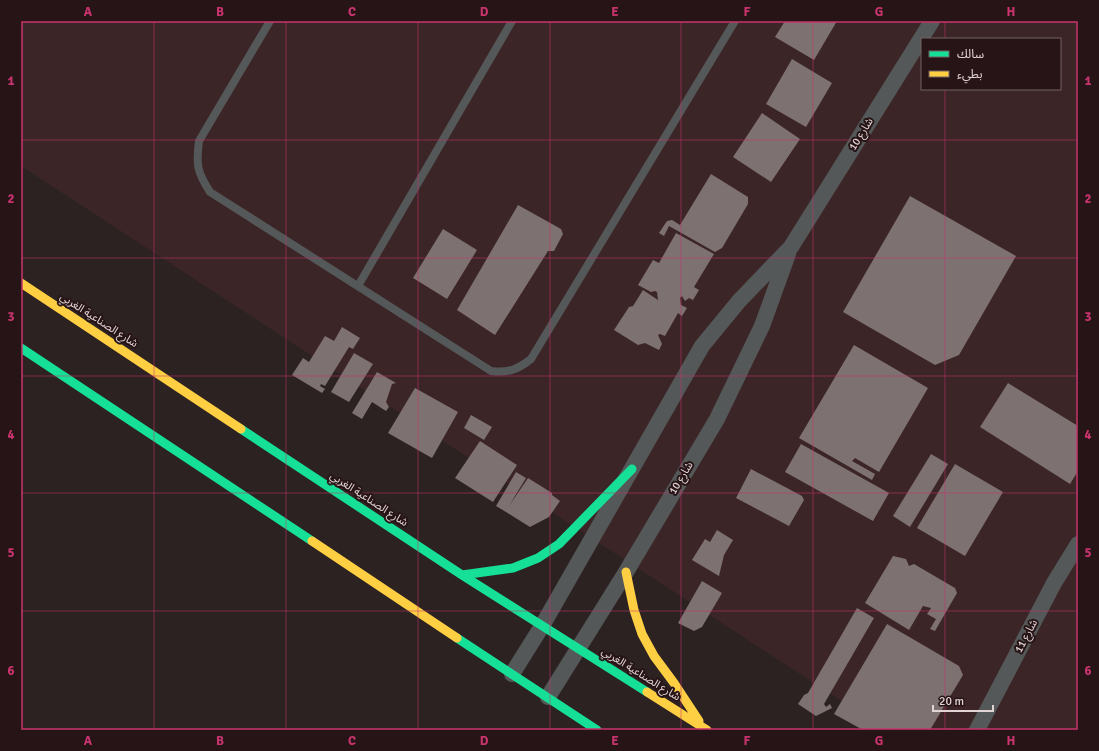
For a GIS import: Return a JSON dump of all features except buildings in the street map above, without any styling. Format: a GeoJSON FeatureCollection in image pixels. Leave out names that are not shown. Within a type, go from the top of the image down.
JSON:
{"type":"FeatureCollection","features":[{"type":"Feature","properties":{"kind":"main road","name":"شارع الصناعية الغربي"},"geometry":{"type":"LineString","coordinates":[[21,283],[462,575],[705,728]]}},
{"type":"Feature","properties":{"kind":"main road"},"geometry":{"type":"LineString","coordinates":[[21,348],[597,730]]}},
{"type":"Feature","properties":{"kind":"main road"},"geometry":{"type":"LineString","coordinates":[[462,575],[513,568],[538,558],[559,544],[632,469]]}},
{"type":"Feature","properties":{"kind":"main road"},"geometry":{"type":"LineString","coordinates":[[626,572],[634,610],[642,634],[654,656],[705,728]]}},
{"type":"Feature","properties":{"kind":"street","name":"شارع 10"},"geometry":{"type":"LineString","coordinates":[[921,38],[932,21]]}},
{"type":"Feature","properties":{"kind":"street","name":"شارع 10"},"geometry":{"type":"LineString","coordinates":[[548,698],[626,572],[717,419],[762,326],[791,247],[921,39]]}},
{"type":"Feature","properties":{"kind":"street","name":"شارع 10"},"geometry":{"type":"LineString","coordinates":[[512,674],[542,626],[702,346],[739,301],[791,247]]}},
{"type":"Feature","properties":{"kind":"street","name":"شارع 11"},"geometry":{"type":"LineString","coordinates":[[977,730],[1054,584],[1078,544]]}},
{"type":"Feature","properties":{"kind":"lane"},"geometry":{"type":"LineString","coordinates":[[270,21],[199,141],[196,159],[200,177],[210,192],[491,371],[502,372],[522,366],[531,358],[735,21]]}},
{"type":"Feature","properties":{"kind":"lane"},"geometry":{"type":"LineString","coordinates":[[358,286],[512,21]]}},
{"type":"Feature","properties":{"kind":"shaded area"},"geometry":{"type":"Polygon","coordinates":[[[21,21],[1078,21],[1078,730],[886,730],[21,166],[21,21]]]}},
{"type":"Feature","properties":{"kind":"traffic: fast"},"geometry":{"type":"LineString","coordinates":[[21,348],[312,541]]}},
{"type":"Feature","properties":{"kind":"traffic: fast"},"geometry":{"type":"LineString","coordinates":[[241,429],[462,575],[647,692]]}},
{"type":"Feature","properties":{"kind":"traffic: fast"},"geometry":{"type":"LineString","coordinates":[[462,575],[513,568],[538,558],[559,544],[632,469]]}},
{"type":"Feature","properties":{"kind":"traffic: fast"},"geometry":{"type":"LineString","coordinates":[[457,638],[597,730]]}},
{"type":"Feature","properties":{"kind":"traffic: slow"},"geometry":{"type":"LineString","coordinates":[[21,283],[241,429]]}},
{"type":"Feature","properties":{"kind":"traffic: slow"},"geometry":{"type":"LineString","coordinates":[[312,541],[457,638]]}},
{"type":"Feature","properties":{"kind":"traffic: slow"},"geometry":{"type":"LineString","coordinates":[[626,572],[634,610],[642,634],[654,656],[699,721]]}},
{"type":"Feature","properties":{"kind":"traffic: slow"},"geometry":{"type":"LineString","coordinates":[[647,692],[707,730]]}}]}
